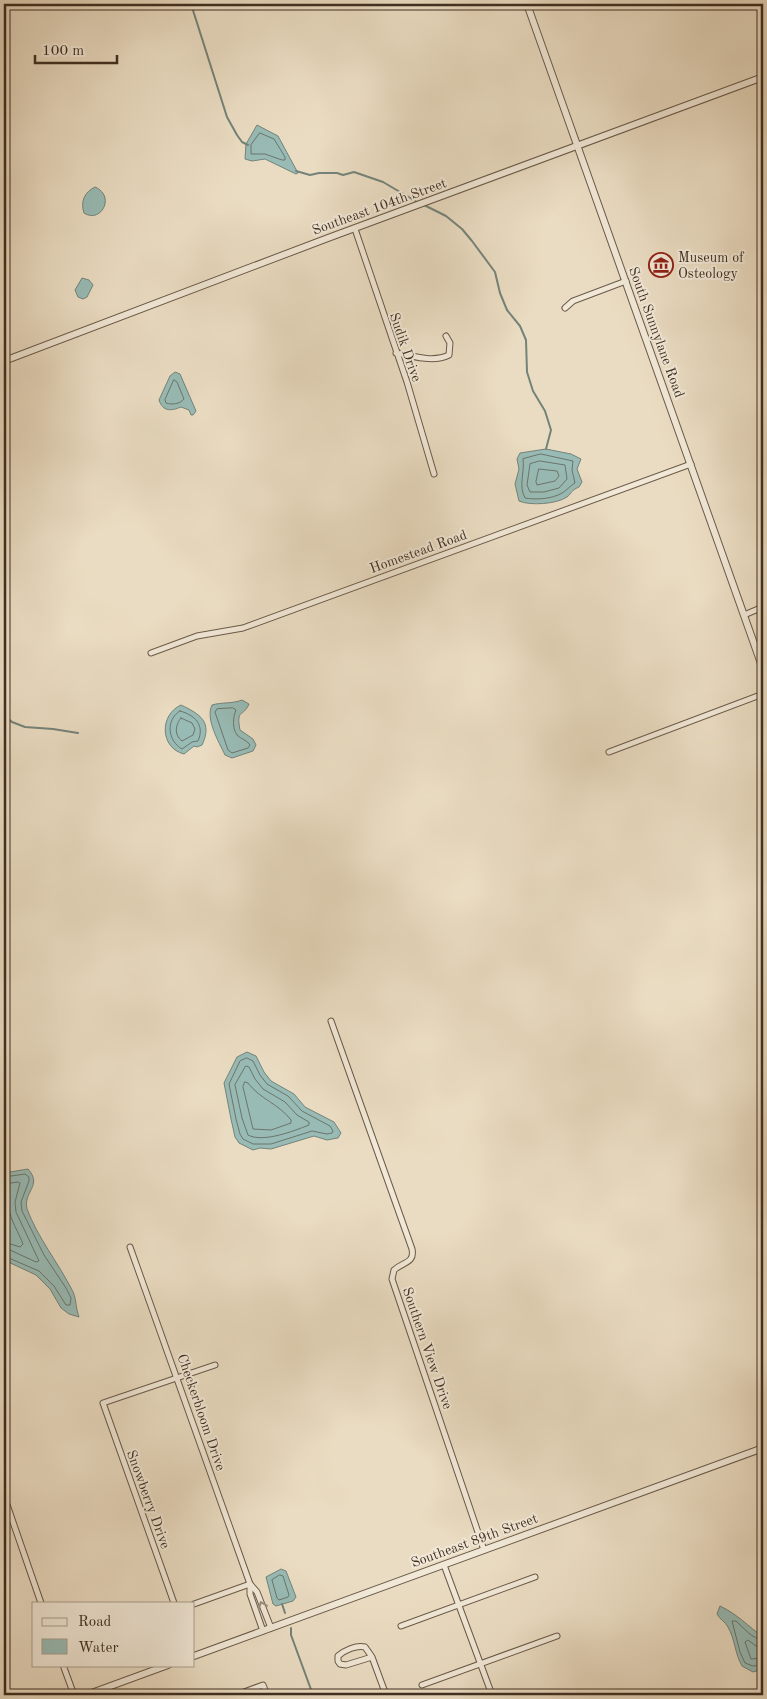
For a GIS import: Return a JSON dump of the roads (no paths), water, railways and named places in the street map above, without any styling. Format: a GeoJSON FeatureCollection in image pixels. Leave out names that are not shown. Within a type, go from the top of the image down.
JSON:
{"type":"FeatureCollection","features":[{"type":"Feature","properties":{"kind":"street","name":"South Sunnylane Road"},"geometry":{"type":"LineString","coordinates":[[527,4],[763,668]]}},
{"type":"Feature","properties":{"kind":"street","name":"Southeast 104th Street"},"geometry":{"type":"LineString","coordinates":[[4,361],[763,77]]}},
{"type":"Feature","properties":{"kind":"street","name":"Sudik Drive"},"geometry":{"type":"LineString","coordinates":[[355,229],[407,382],[434,474]]}},
{"type":"Feature","properties":{"kind":"street"},"geometry":{"type":"LineString","coordinates":[[565,308],[573,301],[626,281]]}},
{"type":"Feature","properties":{"kind":"street"},"geometry":{"type":"LineString","coordinates":[[396,353],[434,359],[444,358],[449,355],[450,342],[446,336]]}},
{"type":"Feature","properties":{"kind":"street","name":"Homestead Road"},"geometry":{"type":"LineString","coordinates":[[151,653],[197,636],[243,628],[691,464]]}},
{"type":"Feature","properties":{"kind":"street"},"geometry":{"type":"LineString","coordinates":[[744,615],[763,607]]}},
{"type":"Feature","properties":{"kind":"street"},"geometry":{"type":"LineString","coordinates":[[609,752],[763,694]]}},
{"type":"Feature","properties":{"kind":"street","name":"Southern View Drive"},"geometry":{"type":"LineString","coordinates":[[331,1021],[412,1249],[410,1261],[396,1268],[392,1279],[484,1550]]}},
{"type":"Feature","properties":{"kind":"street","name":"Checkerbloom Drive"},"geometry":{"type":"LineString","coordinates":[[130,1247],[250,1584],[250,1594],[263,1631]]}},
{"type":"Feature","properties":{"kind":"street"},"geometry":{"type":"LineString","coordinates":[[178,1378],[215,1365]]}},
{"type":"Feature","properties":{"kind":"street","name":"Snowberry Drive"},"geometry":{"type":"LineString","coordinates":[[174,1602],[103,1403],[178,1378]]}},
{"type":"Feature","properties":{"kind":"street","name":"Southeast 89th Street"},"geometry":{"type":"LineString","coordinates":[[195,1656],[763,1448]]}},
{"type":"Feature","properties":{"kind":"street"},"geometry":{"type":"LineString","coordinates":[[4,1496],[41,1602]]}},
{"type":"Feature","properties":{"kind":"street"},"geometry":{"type":"LineString","coordinates":[[444,1565],[492,1695]]}},
{"type":"Feature","properties":{"kind":"street"},"geometry":{"type":"LineString","coordinates":[[401,1626],[535,1577]]}},
{"type":"Feature","properties":{"kind":"street"},"geometry":{"type":"LineString","coordinates":[[195,1604],[250,1584]]}},
{"type":"Feature","properties":{"kind":"street","name":"Checkerbloom Drive"},"geometry":{"type":"LineString","coordinates":[[250,1584],[257,1592],[270,1628]]}},
{"type":"Feature","properties":{"kind":"street"},"geometry":{"type":"LineString","coordinates":[[422,1685],[557,1636]]}},
{"type":"Feature","properties":{"kind":"street"},"geometry":{"type":"LineString","coordinates":[[372,1657],[343,1666],[337,1658],[343,1652],[366,1646],[372,1657],[386,1695]]}},
{"type":"Feature","properties":{"kind":"street"},"geometry":{"type":"LineString","coordinates":[[63,1666],[74,1695]]}},
{"type":"Feature","properties":{"kind":"street"},"geometry":{"type":"LineString","coordinates":[[86,1695],[165,1666]]}},
{"type":"Feature","properties":{"kind":"street"},"geometry":{"type":"LineString","coordinates":[[236,1695],[263,1686],[267,1695]]}},
{"type":"Feature","properties":{"kind":"water"},"geometry":{"type":"Polygon","coordinates":[[[257,125],[278,136],[298,173],[296,174],[265,159],[252,161],[245,159],[246,144],[257,125]]]}},
{"type":"Feature","properties":{"kind":"water"},"geometry":{"type":"Polygon","coordinates":[[[95,187],[105,196],[104,208],[96,215],[90,215],[84,213],[83,201],[88,191],[95,187]]]}},
{"type":"Feature","properties":{"kind":"water"},"geometry":{"type":"Polygon","coordinates":[[[82,278],[89,280],[93,285],[87,297],[83,299],[78,297],[75,290],[82,278]]]}},
{"type":"Feature","properties":{"kind":"water"},"geometry":{"type":"Polygon","coordinates":[[[175,372],[180,374],[196,411],[193,415],[191,415],[189,410],[181,407],[171,410],[165,409],[159,400],[170,376],[175,372]]]}},
{"type":"Feature","properties":{"kind":"water"},"geometry":{"type":"Polygon","coordinates":[[[546,449],[571,454],[581,459],[577,469],[582,482],[567,497],[557,501],[536,504],[519,501],[515,484],[519,469],[517,459],[520,453],[546,449]]]}},
{"type":"Feature","properties":{"kind":"water"},"geometry":{"type":"Polygon","coordinates":[[[242,700],[249,704],[240,716],[240,730],[253,739],[256,745],[253,751],[232,758],[225,755],[216,737],[211,724],[210,711],[212,705],[242,700]]]}},
{"type":"Feature","properties":{"kind":"water"},"geometry":{"type":"Polygon","coordinates":[[[181,705],[194,712],[203,720],[206,730],[202,745],[194,746],[184,754],[176,751],[170,745],[165,731],[169,716],[181,705]]]}},
{"type":"Feature","properties":{"kind":"water"},"geometry":{"type":"Polygon","coordinates":[[[247,1052],[256,1056],[271,1081],[294,1094],[305,1107],[334,1122],[341,1133],[338,1138],[327,1140],[314,1136],[271,1149],[260,1148],[253,1150],[239,1143],[235,1137],[224,1083],[237,1057],[247,1052]]]}},
{"type":"Feature","properties":{"kind":"water"},"geometry":{"type":"Polygon","coordinates":[[[28,1169],[34,1180],[28,1198],[27,1209],[73,1292],[79,1317],[69,1314],[61,1308],[50,1289],[36,1275],[4,1260],[4,1173],[28,1169]]]}},
{"type":"Feature","properties":{"kind":"water"},"geometry":{"type":"Polygon","coordinates":[[[281,1569],[286,1571],[296,1597],[293,1601],[276,1606],[273,1604],[266,1577],[281,1569]]]}},
{"type":"Feature","properties":{"kind":"water"},"geometry":{"type":"Polygon","coordinates":[[[720,1606],[737,1616],[763,1637],[763,1669],[753,1672],[742,1666],[727,1625],[717,1614],[720,1606]]]}},
{"type":"Feature","properties":{"kind":"waterway"},"geometry":{"type":"LineString","coordinates":[[191,4],[227,117],[242,142],[248,145]]}},
{"type":"Feature","properties":{"kind":"waterway"},"geometry":{"type":"LineString","coordinates":[[296,171],[310,175],[319,173],[343,175],[354,172],[383,182],[417,202]]}},
{"type":"Feature","properties":{"kind":"waterway"},"geometry":{"type":"LineString","coordinates":[[424,205],[446,216],[462,229],[495,272],[500,293],[507,310],[520,326],[526,340],[527,372],[533,391],[545,411],[551,430],[546,449]]}},
{"type":"Feature","properties":{"kind":"waterway"},"geometry":{"type":"LineString","coordinates":[[4,715],[12,722],[25,727],[78,733]]}},
{"type":"Feature","properties":{"kind":"waterway"},"geometry":{"type":"LineString","coordinates":[[282,1604],[285,1613]]}},
{"type":"Feature","properties":{"kind":"waterway"},"geometry":{"type":"LineString","coordinates":[[291,1628],[291,1635],[313,1695]]}},
{"type":"Feature","properties":{"kind":"place","name":"Museum of Osteology"},"geometry":{"type":"Point","coordinates":[661,265]}}]}
